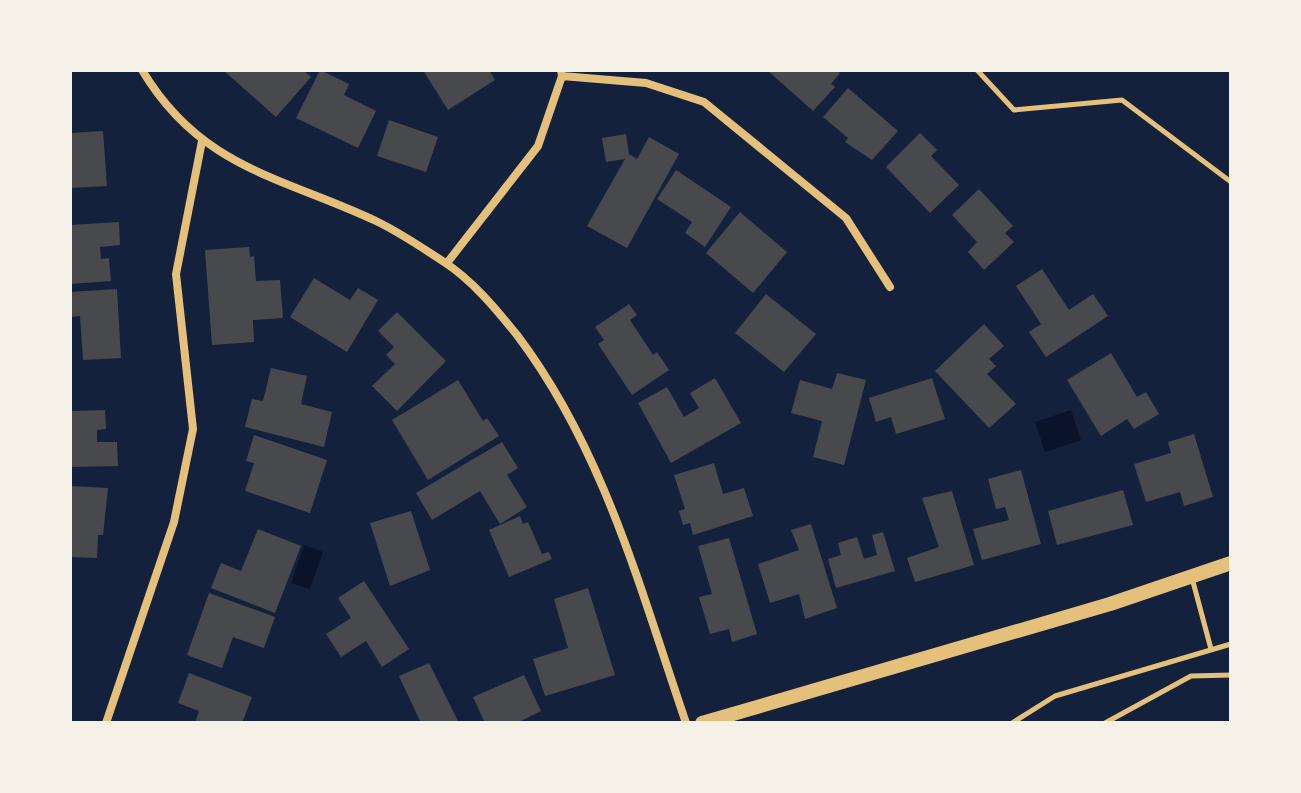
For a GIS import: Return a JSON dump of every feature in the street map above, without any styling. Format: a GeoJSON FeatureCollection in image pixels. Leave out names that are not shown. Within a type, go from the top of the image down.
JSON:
{"type":"FeatureCollection","features":[{"type":"Feature","properties":{"kind":"main road"},"geometry":{"type":"LineString","coordinates":[[702,723],[1231,563]]}},
{"type":"Feature","properties":{"kind":"street"},"geometry":{"type":"LineString","coordinates":[[142,70],[151,85],[202,141],[261,176],[377,222],[447,263],[506,322],[540,366],[568,412],[606,488],[686,723]]}},
{"type":"Feature","properties":{"kind":"street"},"geometry":{"type":"LineString","coordinates":[[447,263],[538,146],[562,73],[646,83],[704,102],[846,218],[890,287]]}},
{"type":"Feature","properties":{"kind":"street"},"geometry":{"type":"LineString","coordinates":[[106,723],[174,522],[193,429],[176,274],[202,141]]}},
{"type":"Feature","properties":{"kind":"lane"},"geometry":{"type":"LineString","coordinates":[[1192,577],[1211,649]]}},
{"type":"Feature","properties":{"kind":"lane"},"geometry":{"type":"LineString","coordinates":[[1012,723],[1055,696],[1231,644]]}},
{"type":"Feature","properties":{"kind":"path"},"geometry":{"type":"LineString","coordinates":[[977,70],[1014,110],[1122,100],[1231,182]]}},
{"type":"Feature","properties":{"kind":"path"},"geometry":{"type":"LineString","coordinates":[[1105,723],[1191,676],[1231,675]]}},
{"type":"Feature","properties":{"kind":"water"},"geometry":{"type":"Polygon","coordinates":[[[1071,410],[1081,440],[1045,452],[1035,422],[1071,410]]]}},
{"type":"Feature","properties":{"kind":"water"},"geometry":{"type":"Polygon","coordinates":[[[304,545],[323,552],[310,589],[291,583],[304,545]]]}},
{"type":"Feature","properties":{"kind":"building"},"geometry":{"type":"Polygon","coordinates":[[[223,70],[303,70],[311,77],[276,117],[223,70]]]}},
{"type":"Feature","properties":{"kind":"building"},"geometry":{"type":"Polygon","coordinates":[[[320,70],[349,84],[344,95],[376,111],[358,148],[296,118],[320,70]]]}},
{"type":"Feature","properties":{"kind":"building"},"geometry":{"type":"Polygon","coordinates":[[[423,70],[489,70],[495,80],[448,110],[423,70]]]}},
{"type":"Feature","properties":{"kind":"building"},"geometry":{"type":"Polygon","coordinates":[[[767,70],[836,70],[840,73],[831,84],[835,87],[813,111],[767,70]]]}},
{"type":"Feature","properties":{"kind":"building"},"geometry":{"type":"Polygon","coordinates":[[[848,88],[898,131],[872,160],[845,142],[848,138],[823,117],[848,88]]]}},
{"type":"Feature","properties":{"kind":"building"},"geometry":{"type":"Polygon","coordinates":[[[389,120],[438,137],[426,172],[377,156],[389,120]]]}},
{"type":"Feature","properties":{"kind":"building"},"geometry":{"type":"Polygon","coordinates":[[[103,131],[107,186],[70,188],[70,133],[103,131]]]}},
{"type":"Feature","properties":{"kind":"building"},"geometry":{"type":"Polygon","coordinates":[[[920,133],[937,150],[931,156],[959,185],[930,213],[886,167],[920,133]]]}},
{"type":"Feature","properties":{"kind":"building"},"geometry":{"type":"Polygon","coordinates":[[[626,134],[629,154],[637,159],[649,137],[679,154],[627,248],[587,226],[625,159],[606,162],[602,138],[626,134]]]}},
{"type":"Feature","properties":{"kind":"building"},"geometry":{"type":"Polygon","coordinates":[[[676,170],[731,207],[705,247],[685,233],[692,222],[657,199],[676,170]]]}},
{"type":"Feature","properties":{"kind":"building"},"geometry":{"type":"Polygon","coordinates":[[[979,189],[1013,226],[1005,233],[1014,242],[984,270],[968,252],[977,242],[952,215],[979,189]]]}},
{"type":"Feature","properties":{"kind":"building"},"geometry":{"type":"Polygon","coordinates":[[[740,212],[787,252],[753,293],[706,253],[740,212]]]}},
{"type":"Feature","properties":{"kind":"building"},"geometry":{"type":"Polygon","coordinates":[[[119,222],[120,245],[100,247],[101,259],[109,258],[111,281],[70,284],[70,225],[119,222]]]}},
{"type":"Feature","properties":{"kind":"building"},"geometry":{"type":"Polygon","coordinates":[[[249,247],[250,257],[254,256],[256,281],[280,280],[283,318],[253,320],[254,342],[212,345],[205,250],[249,247]]]}},
{"type":"Feature","properties":{"kind":"building"},"geometry":{"type":"Polygon","coordinates":[[[1042,269],[1069,310],[1093,294],[1108,316],[1046,357],[1029,332],[1041,324],[1016,286],[1042,269]]]}},
{"type":"Feature","properties":{"kind":"building"},"geometry":{"type":"Polygon","coordinates":[[[314,278],[350,300],[358,288],[378,300],[347,352],[290,317],[314,278]]]}},
{"type":"Feature","properties":{"kind":"building"},"geometry":{"type":"Polygon","coordinates":[[[117,289],[121,358],[83,360],[80,316],[70,317],[70,292],[117,289]]]}},
{"type":"Feature","properties":{"kind":"building"},"geometry":{"type":"Polygon","coordinates":[[[766,294],[816,334],[784,372],[735,333],[766,294]]]}},
{"type":"Feature","properties":{"kind":"building"},"geometry":{"type":"Polygon","coordinates":[[[629,304],[637,315],[630,320],[653,355],[657,352],[669,370],[632,395],[598,344],[604,340],[595,327],[629,304]]]}},
{"type":"Feature","properties":{"kind":"building"},"geometry":{"type":"Polygon","coordinates":[[[397,312],[446,361],[397,411],[372,386],[395,364],[386,355],[394,347],[378,331],[397,312]]]}},
{"type":"Feature","properties":{"kind":"building"},"geometry":{"type":"Polygon","coordinates":[[[984,324],[1004,346],[989,359],[996,366],[987,374],[1016,404],[989,428],[935,371],[984,324]]]}},
{"type":"Feature","properties":{"kind":"building"},"geometry":{"type":"Polygon","coordinates":[[[1111,353],[1137,397],[1146,392],[1159,414],[1134,429],[1127,419],[1101,436],[1067,380],[1111,353]]]}},
{"type":"Feature","properties":{"kind":"building"},"geometry":{"type":"Polygon","coordinates":[[[271,368],[307,376],[301,404],[332,412],[324,447],[245,427],[252,399],[263,401],[271,368]]]}},
{"type":"Feature","properties":{"kind":"building"},"geometry":{"type":"Polygon","coordinates":[[[837,373],[866,380],[844,465],[813,457],[822,421],[791,413],[800,380],[832,389],[837,373]]]}},
{"type":"Feature","properties":{"kind":"building"},"geometry":{"type":"Polygon","coordinates":[[[715,378],[741,423],[671,463],[638,403],[667,387],[684,417],[699,408],[690,393],[715,378]]]}},
{"type":"Feature","properties":{"kind":"building"},"geometry":{"type":"Polygon","coordinates":[[[932,378],[945,419],[896,434],[891,417],[876,422],[869,398],[932,378]]]}},
{"type":"Feature","properties":{"kind":"building"},"geometry":{"type":"Polygon","coordinates":[[[458,380],[483,421],[487,418],[499,436],[428,480],[392,420],[458,380]]]}},
{"type":"Feature","properties":{"kind":"building"},"geometry":{"type":"Polygon","coordinates":[[[105,410],[106,429],[97,430],[97,442],[117,442],[118,466],[70,467],[70,411],[105,410]]]}},
{"type":"Feature","properties":{"kind":"building"},"geometry":{"type":"Polygon","coordinates":[[[1194,434],[1213,497],[1184,506],[1180,492],[1146,502],[1134,464],[1171,453],[1168,442],[1194,434]]]}},
{"type":"Feature","properties":{"kind":"building"},"geometry":{"type":"Polygon","coordinates":[[[254,435],[327,460],[310,513],[245,491],[254,463],[246,461],[254,435]]]}},
{"type":"Feature","properties":{"kind":"building"},"geometry":{"type":"Polygon","coordinates":[[[502,442],[518,468],[507,475],[527,507],[500,524],[480,491],[432,520],[416,493],[502,442]]]}},
{"type":"Feature","properties":{"kind":"building"},"geometry":{"type":"Polygon","coordinates":[[[714,463],[723,494],[744,488],[753,516],[693,535],[690,523],[683,525],[679,511],[685,509],[674,475],[714,463]]]}},
{"type":"Feature","properties":{"kind":"building"},"geometry":{"type":"Polygon","coordinates":[[[1021,470],[1041,544],[982,560],[973,529],[1009,520],[1005,507],[996,509],[988,479],[1021,470]]]}},
{"type":"Feature","properties":{"kind":"building"},"geometry":{"type":"Polygon","coordinates":[[[70,486],[108,488],[103,535],[98,535],[97,558],[70,557],[70,486]]]}},
{"type":"Feature","properties":{"kind":"building"},"geometry":{"type":"Polygon","coordinates":[[[1123,490],[1133,525],[1057,545],[1048,511],[1123,490]]]}},
{"type":"Feature","properties":{"kind":"building"},"geometry":{"type":"Polygon","coordinates":[[[952,491],[974,565],[915,582],[907,558],[939,547],[922,498],[952,491]]]}},
{"type":"Feature","properties":{"kind":"building"},"geometry":{"type":"Polygon","coordinates":[[[411,511],[430,570],[390,586],[370,523],[411,511]]]}},
{"type":"Feature","properties":{"kind":"building"},"geometry":{"type":"Polygon","coordinates":[[[520,516],[523,524],[528,522],[542,554],[549,552],[552,559],[509,577],[489,530],[520,516]]]}},
{"type":"Feature","properties":{"kind":"building"},"geometry":{"type":"Polygon","coordinates":[[[811,524],[837,608],[805,619],[799,594],[770,603],[758,564],[799,550],[791,530],[811,524]]]}},
{"type":"Feature","properties":{"kind":"building"},"geometry":{"type":"Polygon","coordinates":[[[258,529],[301,546],[275,613],[211,588],[221,563],[241,571],[258,529]]]}},
{"type":"Feature","properties":{"kind":"building"},"geometry":{"type":"Polygon","coordinates":[[[883,532],[895,571],[836,588],[828,559],[841,555],[838,543],[857,537],[864,559],[877,555],[872,535],[883,532]]]}},
{"type":"Feature","properties":{"kind":"building"},"geometry":{"type":"Polygon","coordinates":[[[729,538],[757,634],[732,642],[729,629],[710,634],[699,597],[712,594],[698,546],[729,538]]]}},
{"type":"Feature","properties":{"kind":"building"},"geometry":{"type":"Polygon","coordinates":[[[364,581],[409,649],[382,667],[366,641],[341,657],[326,634],[351,618],[338,598],[364,581]]]}},
{"type":"Feature","properties":{"kind":"building"},"geometry":{"type":"Polygon","coordinates":[[[588,588],[615,675],[545,696],[533,659],[568,648],[554,599],[588,588]]]}},
{"type":"Feature","properties":{"kind":"building"},"geometry":{"type":"Polygon","coordinates":[[[209,593],[275,617],[264,648],[233,637],[222,668],[187,655],[209,593]]]}},
{"type":"Feature","properties":{"kind":"building"},"geometry":{"type":"Polygon","coordinates":[[[429,663],[459,723],[421,723],[399,676],[429,663]]]}},
{"type":"Feature","properties":{"kind":"building"},"geometry":{"type":"Polygon","coordinates":[[[189,673],[252,697],[242,723],[195,723],[199,711],[178,703],[189,673]]]}},
{"type":"Feature","properties":{"kind":"building"},"geometry":{"type":"Polygon","coordinates":[[[524,675],[541,711],[517,723],[485,723],[473,697],[524,675]]]}}]}
